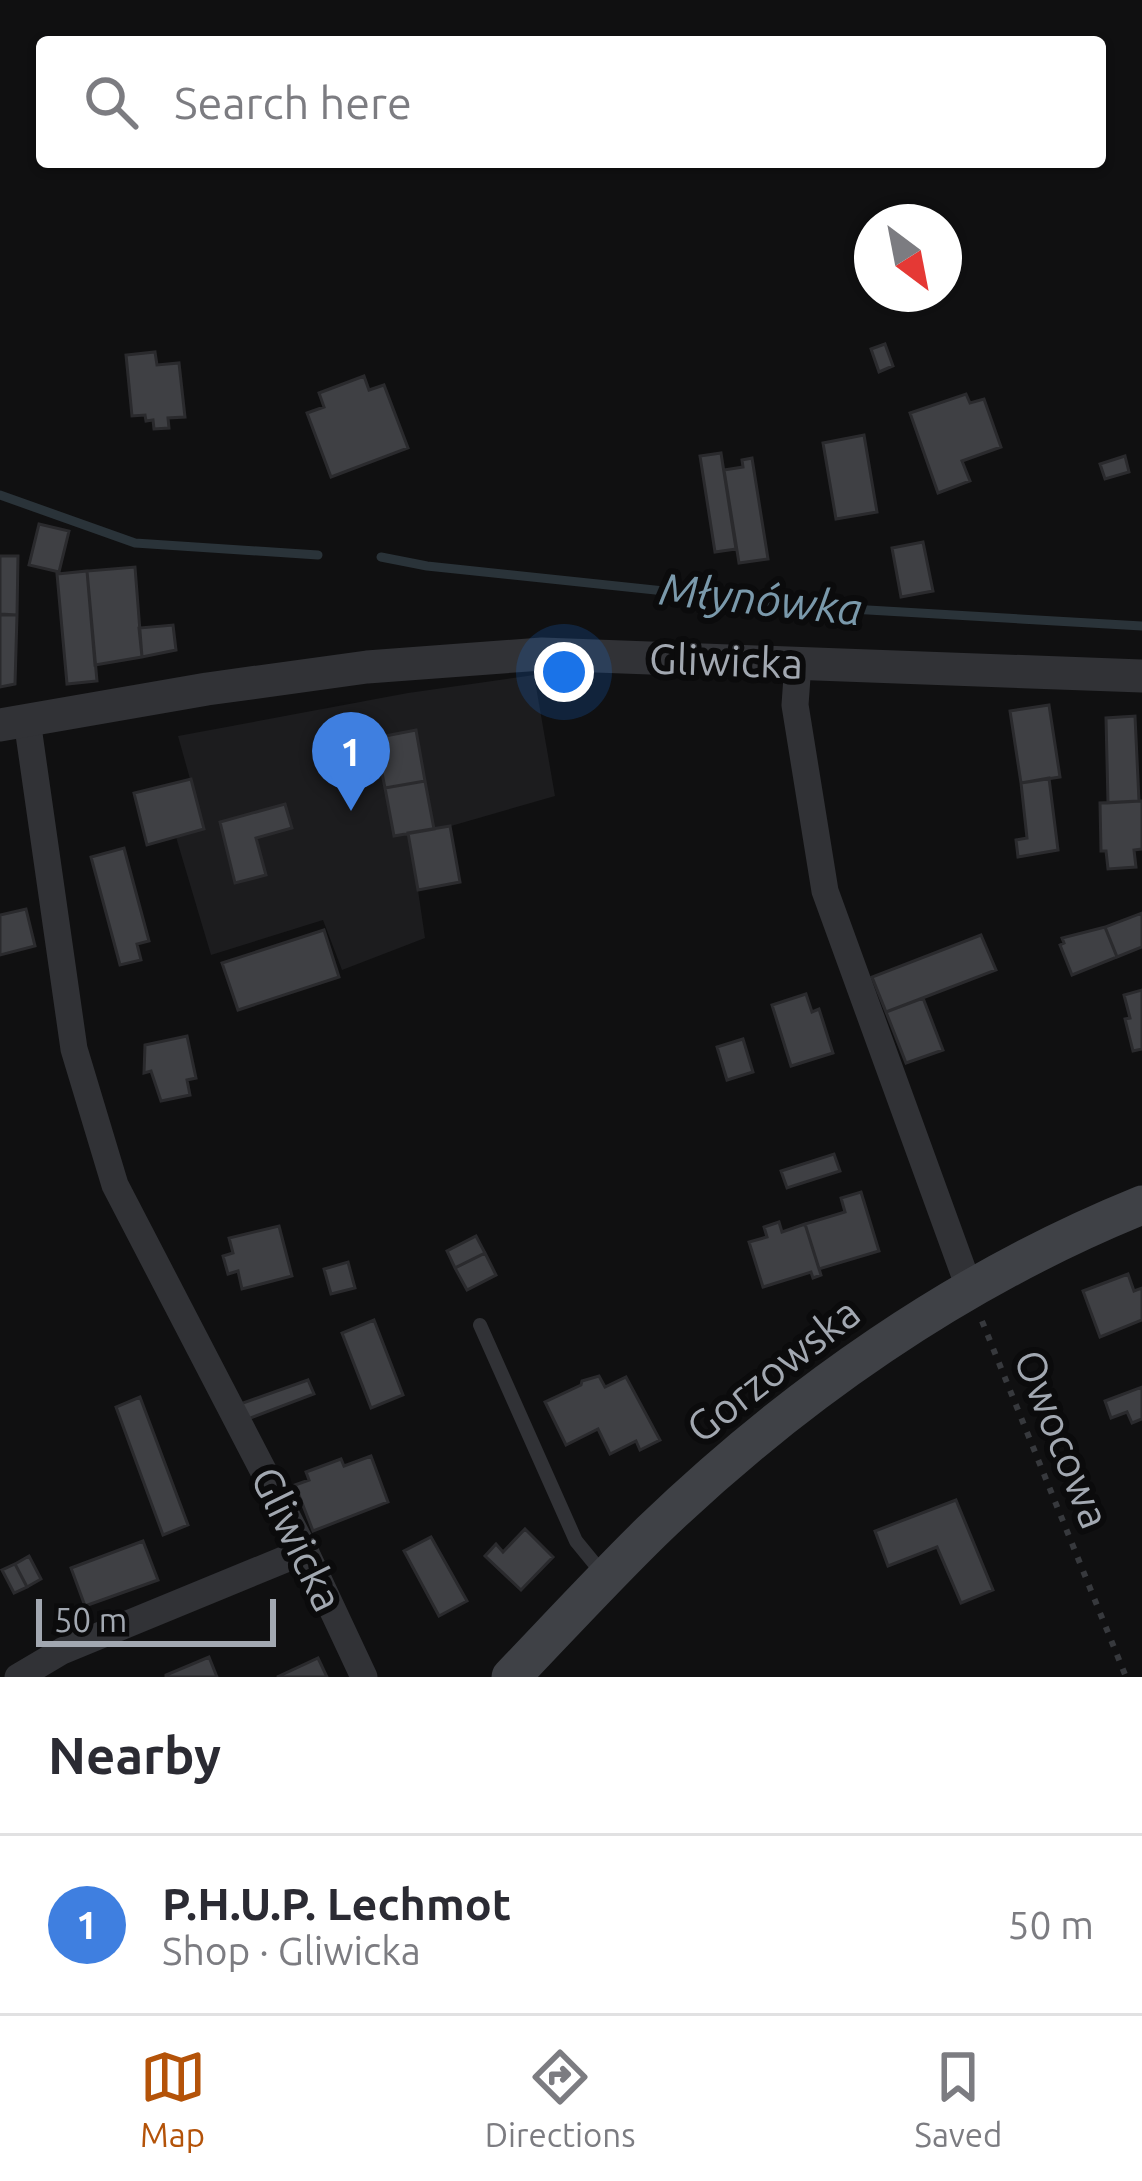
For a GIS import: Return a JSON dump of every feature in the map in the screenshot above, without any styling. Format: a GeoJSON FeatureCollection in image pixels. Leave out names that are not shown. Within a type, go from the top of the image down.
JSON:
{"type":"FeatureCollection","features":[{"type":"Feature","properties":{"kind":"main road","name":"Gorzowska"},"geometry":{"type":"LineString","coordinates":[[511,1677],[651,1532],[805,1400],[880,1345],[970,1290],[1092,1225],[1142,1205]]}},
{"type":"Feature","properties":{"kind":"street","name":"Gliwicka"},"geometry":{"type":"LineString","coordinates":[[364,1677],[109,1165],[74,1049],[14,723],[367,667],[520,656],[1142,676]]}},
{"type":"Feature","properties":{"kind":"street"},"geometry":{"type":"LineString","coordinates":[[799,663],[795,705],[825,891],[970,1290]]}},
{"type":"Feature","properties":{"kind":"street"},"geometry":{"type":"LineString","coordinates":[[18,1677],[62,1651],[304,1551]]}},
{"type":"Feature","properties":{"kind":"lane"},"geometry":{"type":"LineString","coordinates":[[480,1325],[576,1540],[606,1578]]}},
{"type":"Feature","properties":{"kind":"path","name":"Owocowa"},"geometry":{"type":"LineString","coordinates":[[970,1290],[1126,1677]]}},
{"type":"Feature","properties":{"kind":"shaded area"},"geometry":{"type":"Polygon","coordinates":[[[534,675],[555,796],[451,826],[460,882],[418,890],[425,938],[342,970],[323,920],[211,955],[176,837],[204,829],[178,736],[534,675]]]}},
{"type":"Feature","properties":{"kind":"building"},"geometry":{"type":"Polygon","coordinates":[[[885,344],[893,366],[879,372],[871,349],[885,344]]]}},
{"type":"Feature","properties":{"kind":"building"},"geometry":{"type":"Polygon","coordinates":[[[155,352],[157,365],[179,363],[185,417],[168,418],[169,428],[154,429],[153,420],[146,421],[145,415],[132,416],[126,355],[155,352]]]}},
{"type":"Feature","properties":{"kind":"building"},"geometry":{"type":"Polygon","coordinates":[[[364,376],[369,390],[384,385],[408,448],[331,477],[307,413],[324,407],[319,393],[364,376]]]}},
{"type":"Feature","properties":{"kind":"building"},"geometry":{"type":"Polygon","coordinates":[[[966,394],[970,403],[984,399],[1001,447],[962,461],[970,481],[938,493],[910,413],[966,394]]]}},
{"type":"Feature","properties":{"kind":"building"},"geometry":{"type":"Polygon","coordinates":[[[864,435],[877,512],[836,519],[823,443],[864,435]]]}},
{"type":"Feature","properties":{"kind":"building"},"geometry":{"type":"Polygon","coordinates":[[[721,453],[736,549],[715,552],[700,456],[721,453]]]}},
{"type":"Feature","properties":{"kind":"building"},"geometry":{"type":"Polygon","coordinates":[[[1125,456],[1129,472],[1105,479],[1100,464],[1125,456]]]}},
{"type":"Feature","properties":{"kind":"building"},"geometry":{"type":"Polygon","coordinates":[[[752,458],[768,559],[739,563],[724,470],[743,467],[742,460],[752,458]]]}},
{"type":"Feature","properties":{"kind":"building"},"geometry":{"type":"Polygon","coordinates":[[[39,524],[69,531],[59,572],[29,565],[39,524]]]}},
{"type":"Feature","properties":{"kind":"building"},"geometry":{"type":"Polygon","coordinates":[[[923,542],[933,591],[901,597],[892,548],[923,542]]]}},
{"type":"Feature","properties":{"kind":"building"},"geometry":{"type":"Polygon","coordinates":[[[0,556],[18,556],[17,615],[0,614],[0,556]]]}},
{"type":"Feature","properties":{"kind":"building"},"geometry":{"type":"Polygon","coordinates":[[[135,567],[142,657],[95,665],[87,571],[135,567]]]}},
{"type":"Feature","properties":{"kind":"building"},"geometry":{"type":"Polygon","coordinates":[[[87,571],[97,681],[67,684],[57,574],[87,571]]]}},
{"type":"Feature","properties":{"kind":"building"},"geometry":{"type":"Polygon","coordinates":[[[0,615],[17,615],[15,684],[0,687],[0,615]]]}},
{"type":"Feature","properties":{"kind":"building"},"geometry":{"type":"Polygon","coordinates":[[[173,625],[176,650],[142,657],[139,628],[173,625]]]}},
{"type":"Feature","properties":{"kind":"building"},"geometry":{"type":"Polygon","coordinates":[[[1049,705],[1060,777],[1021,783],[1010,711],[1049,705]]]}},
{"type":"Feature","properties":{"kind":"building"},"geometry":{"type":"Polygon","coordinates":[[[1135,716],[1139,801],[1108,803],[1106,718],[1135,716]]]}},
{"type":"Feature","properties":{"kind":"building"},"geometry":{"type":"Polygon","coordinates":[[[416,730],[425,781],[385,788],[375,738],[416,730]]]}},
{"type":"Feature","properties":{"kind":"building"},"geometry":{"type":"Polygon","coordinates":[[[1049,778],[1058,850],[1018,857],[1016,840],[1027,838],[1021,783],[1049,778]]]}},
{"type":"Feature","properties":{"kind":"building"},"geometry":{"type":"Polygon","coordinates":[[[191,779],[204,829],[147,845],[134,793],[191,779]]]}},
{"type":"Feature","properties":{"kind":"building"},"geometry":{"type":"Polygon","coordinates":[[[425,781],[434,829],[394,836],[385,788],[425,781]]]}},
{"type":"Feature","properties":{"kind":"building"},"geometry":{"type":"Polygon","coordinates":[[[1142,801],[1142,849],[1134,850],[1136,867],[1108,869],[1106,851],[1101,851],[1100,803],[1142,801]]]}},
{"type":"Feature","properties":{"kind":"building"},"geometry":{"type":"Polygon","coordinates":[[[285,804],[292,828],[256,838],[266,875],[235,883],[220,822],[285,804]]]}},
{"type":"Feature","properties":{"kind":"building"},"geometry":{"type":"Polygon","coordinates":[[[450,826],[460,882],[418,890],[408,833],[450,826]]]}},
{"type":"Feature","properties":{"kind":"building"},"geometry":{"type":"Polygon","coordinates":[[[124,848],[149,941],[137,944],[141,960],[120,965],[91,857],[124,848]]]}},
{"type":"Feature","properties":{"kind":"building"},"geometry":{"type":"Polygon","coordinates":[[[26,909],[35,946],[0,955],[0,915],[26,909]]]}},
{"type":"Feature","properties":{"kind":"building"},"geometry":{"type":"Polygon","coordinates":[[[1142,913],[1142,947],[1117,957],[1105,927],[1142,913]]]}},
{"type":"Feature","properties":{"kind":"building"},"geometry":{"type":"Polygon","coordinates":[[[1105,927],[1117,957],[1072,975],[1060,945],[1062,938],[1105,927]]]}},
{"type":"Feature","properties":{"kind":"building"},"geometry":{"type":"Polygon","coordinates":[[[324,930],[339,977],[238,1010],[222,963],[324,930]]]}},
{"type":"Feature","properties":{"kind":"building"},"geometry":{"type":"Polygon","coordinates":[[[981,935],[996,970],[886,1012],[872,977],[981,935]]]}},
{"type":"Feature","properties":{"kind":"building"},"geometry":{"type":"Polygon","coordinates":[[[1142,990],[1142,1049],[1133,1051],[1124,995],[1142,990]]]}},
{"type":"Feature","properties":{"kind":"building"},"geometry":{"type":"Polygon","coordinates":[[[806,994],[812,1012],[819,1009],[833,1053],[791,1066],[772,1005],[806,994]]]}},
{"type":"Feature","properties":{"kind":"building"},"geometry":{"type":"Polygon","coordinates":[[[923,998],[943,1050],[906,1063],[886,1012],[923,998]]]}},
{"type":"Feature","properties":{"kind":"building"},"geometry":{"type":"Polygon","coordinates":[[[187,1036],[196,1078],[187,1080],[190,1095],[161,1101],[151,1071],[144,1073],[145,1045],[187,1036]]]}},
{"type":"Feature","properties":{"kind":"building"},"geometry":{"type":"Polygon","coordinates":[[[743,1039],[753,1072],[727,1080],[717,1047],[743,1039]]]}},
{"type":"Feature","properties":{"kind":"building"},"geometry":{"type":"Polygon","coordinates":[[[834,1154],[840,1171],[787,1188],[781,1171],[834,1154]]]}},
{"type":"Feature","properties":{"kind":"building"},"geometry":{"type":"Polygon","coordinates":[[[861,1192],[879,1251],[819,1269],[805,1224],[845,1212],[841,1198],[861,1192]]]}},
{"type":"Feature","properties":{"kind":"building"},"geometry":{"type":"Polygon","coordinates":[[[779,1222],[782,1232],[805,1224],[821,1275],[813,1278],[811,1272],[763,1287],[749,1242],[767,1237],[764,1227],[779,1222]]]}},
{"type":"Feature","properties":{"kind":"building"},"geometry":{"type":"Polygon","coordinates":[[[279,1226],[292,1276],[242,1289],[238,1271],[228,1274],[223,1256],[233,1253],[229,1238],[279,1226]]]}},
{"type":"Feature","properties":{"kind":"building"},"geometry":{"type":"Polygon","coordinates":[[[476,1236],[485,1253],[455,1268],[447,1251],[476,1236]]]}},
{"type":"Feature","properties":{"kind":"building"},"geometry":{"type":"Polygon","coordinates":[[[485,1253],[496,1275],[467,1290],[455,1268],[485,1253]]]}},
{"type":"Feature","properties":{"kind":"building"},"geometry":{"type":"Polygon","coordinates":[[[348,1262],[355,1288],[331,1294],[324,1269],[348,1262]]]}},
{"type":"Feature","properties":{"kind":"building"},"geometry":{"type":"Polygon","coordinates":[[[1128,1274],[1134,1291],[1142,1288],[1142,1320],[1100,1337],[1083,1291],[1128,1274]]]}},
{"type":"Feature","properties":{"kind":"building"},"geometry":{"type":"Polygon","coordinates":[[[374,1320],[403,1395],[371,1408],[342,1333],[374,1320]]]}},
{"type":"Feature","properties":{"kind":"building"},"geometry":{"type":"Polygon","coordinates":[[[599,1376],[605,1387],[626,1377],[660,1440],[640,1450],[636,1441],[610,1454],[598,1429],[566,1445],[545,1402],[599,1376]]]}},
{"type":"Feature","properties":{"kind":"building"},"geometry":{"type":"Polygon","coordinates":[[[308,1380],[314,1394],[248,1419],[240,1404],[308,1380]]]}},
{"type":"Feature","properties":{"kind":"building"},"geometry":{"type":"Polygon","coordinates":[[[1142,1387],[1142,1419],[1132,1423],[1127,1412],[1111,1418],[1105,1401],[1142,1387]]]}},
{"type":"Feature","properties":{"kind":"building"},"geometry":{"type":"Polygon","coordinates":[[[140,1397],[188,1525],[163,1535],[116,1407],[140,1397]]]}},
{"type":"Feature","properties":{"kind":"building"},"geometry":{"type":"Polygon","coordinates":[[[371,1456],[388,1502],[313,1531],[295,1485],[309,1480],[306,1472],[341,1459],[344,1466],[371,1456]]]}},
{"type":"Feature","properties":{"kind":"building"},"geometry":{"type":"Polygon","coordinates":[[[956,1500],[993,1590],[961,1603],[937,1547],[888,1566],[875,1531],[956,1500]]]}},
{"type":"Feature","properties":{"kind":"building"},"geometry":{"type":"Polygon","coordinates":[[[525,1529],[553,1557],[521,1590],[485,1556],[496,1544],[503,1552],[525,1529]]]}},
{"type":"Feature","properties":{"kind":"building"},"geometry":{"type":"Polygon","coordinates":[[[431,1537],[467,1601],[439,1616],[404,1551],[431,1537]]]}},
{"type":"Feature","properties":{"kind":"building"},"geometry":{"type":"Polygon","coordinates":[[[143,1541],[158,1580],[85,1606],[71,1568],[143,1541]]]}},
{"type":"Feature","properties":{"kind":"building"},"geometry":{"type":"Polygon","coordinates":[[[29,1556],[41,1579],[27,1587],[15,1564],[29,1556]]]}},
{"type":"Feature","properties":{"kind":"building"},"geometry":{"type":"Polygon","coordinates":[[[15,1564],[27,1587],[14,1593],[2,1570],[15,1564]]]}},
{"type":"Feature","properties":{"kind":"building"},"geometry":{"type":"Polygon","coordinates":[[[209,1657],[217,1677],[166,1677],[166,1675],[209,1657]]]}},
{"type":"Feature","properties":{"kind":"building"},"geometry":{"type":"Polygon","coordinates":[[[318,1658],[327,1677],[277,1677],[318,1658]]]}},
{"type":"Feature","properties":{"kind":"waterway","name":"Młynówka"},"geometry":{"type":"LineString","coordinates":[[0,495],[135,543],[318,555]]}},
{"type":"Feature","properties":{"kind":"waterway","name":"Młynówka"},"geometry":{"type":"LineString","coordinates":[[381,557],[427,566],[817,607],[1142,626]]}},
{"type":"Feature","properties":{"kind":"place","name":"P.H.U.P. Lechmot"},"geometry":{"type":"Point","coordinates":[351,811]}}]}
